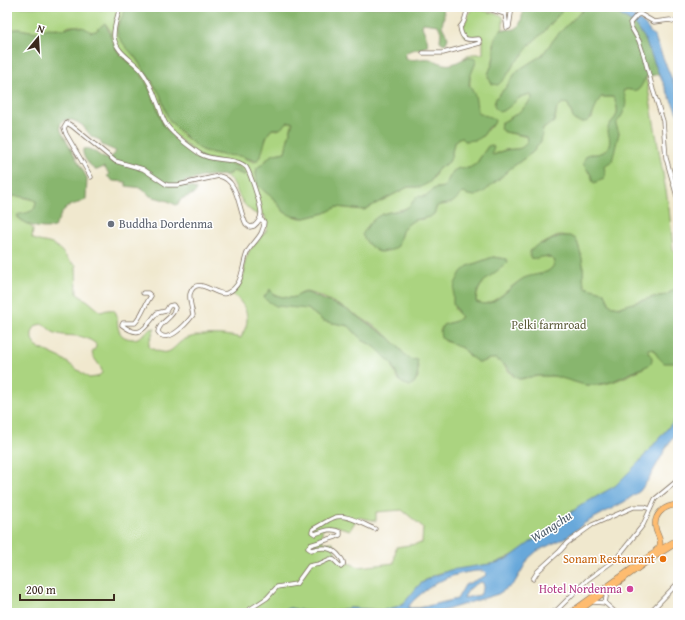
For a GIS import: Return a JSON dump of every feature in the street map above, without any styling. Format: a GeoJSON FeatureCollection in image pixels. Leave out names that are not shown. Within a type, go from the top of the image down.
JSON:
{"type":"FeatureCollection","features":[{"type":"Feature","properties":{"kind":"highway"},"geometry":{"type":"LineString","coordinates":[[651,555],[659,547],[660,543],[655,527],[658,514],[665,508],[678,505]]}},
{"type":"Feature","properties":{"kind":"highway"},"geometry":{"type":"LineString","coordinates":[[659,538],[666,541],[678,539]]}},
{"type":"Feature","properties":{"kind":"highway"},"geometry":{"type":"LineString","coordinates":[[570,613],[651,555],[678,539]]}},
{"type":"Feature","properties":{"kind":"highway"},"geometry":{"type":"LineString","coordinates":[[576,613],[648,561],[678,542]]}},
{"type":"Feature","properties":{"kind":"street"},"geometry":{"type":"LineString","coordinates":[[91,177],[66,134],[64,128],[67,123],[115,161],[143,170],[167,185],[178,185],[219,176],[224,177],[231,183],[246,224],[250,227],[254,226],[260,218],[260,204],[246,167],[237,162],[202,155],[166,125],[151,88],[140,70],[116,44],[114,28],[120,7]]}},
{"type":"Feature","properties":{"kind":"street"},"geometry":{"type":"LineString","coordinates":[[423,53],[442,53],[480,43],[480,39],[467,40],[463,38],[461,34],[460,27],[464,24],[467,11],[470,7]]}},
{"type":"Feature","properties":{"kind":"street"},"geometry":{"type":"LineString","coordinates":[[483,7],[505,14],[507,28],[509,27],[512,7]]}},
{"type":"Feature","properties":{"kind":"street"},"geometry":{"type":"LineString","coordinates":[[678,22],[670,20],[654,22],[639,14],[630,23],[639,41],[663,121],[666,158],[678,200]]}},
{"type":"Feature","properties":{"kind":"street"},"geometry":{"type":"LineString","coordinates":[[144,293],[148,293],[151,296],[147,301],[140,317],[135,323],[123,323],[122,325],[131,332],[139,331],[148,324],[157,313],[166,311],[169,306],[173,305],[175,308],[174,313],[160,325],[158,332],[165,337],[174,333],[193,315],[190,296],[194,288],[203,286],[223,295],[233,289],[242,274],[247,252],[264,229],[264,222],[260,218]]}},
{"type":"Feature","properties":{"kind":"street"},"geometry":{"type":"LineString","coordinates":[[552,613],[558,609],[587,580],[616,559],[643,525],[654,499],[678,480]]}},
{"type":"Feature","properties":{"kind":"street"},"geometry":{"type":"LineString","coordinates":[[533,579],[538,571],[560,552],[567,543],[592,525],[634,507],[650,509]]}},
{"type":"Feature","properties":{"kind":"street"},"geometry":{"type":"LineString","coordinates":[[244,613],[265,600],[277,587],[296,584],[301,579],[306,568],[311,565],[319,564],[330,559],[334,560],[341,567],[344,565],[344,562],[337,552],[332,549],[321,548],[311,550],[308,548],[310,544],[336,537],[340,535],[340,532],[337,530],[328,530],[315,534],[312,532],[313,529],[334,517],[342,517],[376,529]]}},
{"type":"Feature","properties":{"kind":"street"},"geometry":{"type":"LineString","coordinates":[[649,613],[678,583]]}},
{"type":"Feature","properties":{"kind":"street"},"geometry":{"type":"LineString","coordinates":[[605,603],[607,591]]}},
{"type":"Feature","properties":{"kind":"street"},"geometry":{"type":"LineString","coordinates":[[593,602],[605,603],[616,613]]}},
{"type":"Feature","properties":{"kind":"green space"},"geometry":{"type":"Polygon","coordinates":[[[7,7],[97,7],[96,8],[101,10],[105,7],[127,7],[117,27],[132,53],[160,94],[168,118],[181,134],[204,151],[223,155],[240,156],[254,162],[257,161],[265,140],[272,129],[278,130],[288,122],[293,122],[285,152],[275,154],[268,158],[257,168],[256,173],[258,184],[274,199],[284,212],[300,218],[305,218],[325,213],[336,207],[364,210],[408,187],[417,187],[429,183],[438,169],[449,162],[454,143],[458,138],[462,138],[465,141],[478,139],[482,137],[492,126],[493,118],[478,114],[470,88],[470,76],[476,62],[468,57],[463,58],[472,54],[483,54],[483,37],[466,36],[464,35],[462,28],[473,8],[501,15],[503,17],[503,29],[494,40],[494,55],[488,74],[498,85],[506,77],[529,45],[544,32],[565,7],[586,7],[558,34],[542,55],[517,71],[496,98],[508,108],[524,95],[531,95],[532,98],[522,110],[501,123],[505,132],[528,137],[525,145],[520,148],[505,150],[493,155],[488,146],[476,164],[470,168],[459,168],[450,176],[444,187],[436,188],[430,194],[414,200],[410,206],[404,209],[385,213],[368,244],[379,252],[398,246],[402,231],[414,220],[423,219],[434,214],[437,206],[451,202],[460,194],[497,181],[511,168],[533,152],[541,141],[543,129],[555,119],[557,108],[563,103],[568,104],[574,120],[576,121],[592,118],[596,102],[601,97],[613,97],[617,107],[617,112],[609,127],[609,145],[602,153],[590,154],[588,172],[591,175],[604,179],[605,172],[603,166],[619,133],[616,125],[623,91],[627,89],[639,89],[646,77],[669,208],[673,249],[678,255],[678,287],[666,295],[619,307],[610,305],[606,295],[600,291],[585,288],[583,262],[576,239],[560,235],[547,242],[541,243],[533,258],[545,256],[552,259],[555,261],[554,266],[551,269],[525,278],[498,298],[486,304],[476,302],[479,288],[507,262],[507,259],[493,257],[468,266],[454,308],[461,317],[456,321],[443,325],[445,341],[463,348],[469,356],[485,361],[496,359],[500,361],[511,374],[520,379],[534,376],[556,376],[584,384],[595,385],[612,382],[637,372],[650,364],[652,358],[648,352],[648,349],[653,349],[663,360],[678,363],[678,416],[639,462],[615,486],[571,512],[515,554],[496,563],[439,573],[419,585],[404,603],[396,607],[383,610],[350,608],[325,612],[304,611],[290,608],[272,613],[7,613],[7,197],[17,196],[35,200],[36,203],[34,210],[17,217],[30,225],[33,230],[32,238],[56,246],[70,261],[76,265],[77,294],[101,312],[110,310],[115,311],[120,333],[125,337],[136,339],[149,330],[155,328],[149,342],[149,347],[163,352],[172,350],[182,341],[194,336],[214,335],[241,338],[246,328],[247,316],[242,303],[231,293],[238,285],[244,274],[245,262],[249,251],[266,231],[267,226],[265,216],[258,215],[248,208],[241,199],[233,182],[228,177],[223,175],[230,174],[233,171],[244,175],[245,173],[241,169],[230,164],[200,156],[164,126],[145,80],[137,69],[116,48],[111,39],[110,30],[105,23],[96,31],[91,32],[79,26],[70,26],[64,29],[56,28],[37,32],[18,29],[7,30],[7,7]],[[270,290],[264,297],[308,309],[323,321],[349,326],[362,340],[375,347],[392,364],[397,378],[413,384],[418,377],[416,360],[412,360],[404,355],[389,337],[373,325],[325,298],[314,294],[304,292],[293,298],[287,298],[274,295],[270,290]],[[43,324],[37,325],[33,330],[32,339],[37,347],[61,358],[89,378],[97,377],[102,373],[101,368],[92,353],[96,347],[96,344],[79,336],[58,334],[43,324]],[[402,510],[376,512],[376,521],[358,517],[350,530],[336,526],[322,529],[323,543],[333,542],[336,558],[359,567],[394,563],[396,547],[422,543],[423,527],[402,510]]]}},
{"type":"Feature","properties":{"kind":"green space"},"geometry":{"type":"Polygon","coordinates":[[[127,7],[443,7],[444,16],[442,26],[448,38],[446,43],[444,44],[440,41],[441,32],[438,25],[423,23],[422,26],[427,38],[427,46],[407,52],[405,54],[405,58],[412,60],[427,59],[443,64],[455,63],[466,58],[476,59],[469,85],[475,95],[478,113],[493,118],[495,120],[494,124],[487,128],[485,133],[476,140],[465,141],[462,138],[458,138],[454,143],[449,162],[438,169],[430,182],[421,187],[408,187],[364,210],[337,207],[325,213],[305,218],[292,216],[284,212],[274,199],[257,184],[256,173],[257,168],[270,156],[285,152],[293,122],[288,122],[280,129],[272,129],[267,137],[259,158],[256,161],[240,156],[223,155],[204,151],[197,147],[176,128],[168,118],[160,94],[135,57],[118,36],[117,27],[127,7]]]}},
{"type":"Feature","properties":{"kind":"green space"},"geometry":{"type":"Polygon","coordinates":[[[524,7],[565,7],[544,32],[529,45],[506,77],[498,85],[492,84],[488,75],[494,58],[494,45],[496,38],[501,30],[515,29],[519,25],[524,7]]]}},
{"type":"Feature","properties":{"kind":"green space"},"geometry":{"type":"Polygon","coordinates":[[[586,7],[608,7],[636,26],[644,37],[659,74],[646,77],[640,88],[637,90],[623,91],[626,101],[625,107],[616,125],[619,133],[612,161],[604,166],[604,179],[594,183],[591,175],[584,166],[584,162],[587,155],[602,153],[609,146],[610,140],[608,128],[617,113],[617,107],[613,97],[601,97],[592,116],[586,122],[574,120],[568,104],[563,103],[557,108],[554,122],[543,129],[541,141],[533,152],[511,168],[484,192],[475,196],[464,193],[449,204],[437,206],[434,214],[430,217],[414,220],[402,231],[398,246],[392,250],[381,252],[377,251],[368,244],[362,235],[369,224],[375,219],[382,214],[405,209],[418,196],[427,196],[433,189],[444,187],[453,171],[459,168],[469,168],[476,164],[488,146],[491,145],[494,147],[493,155],[504,150],[519,149],[524,146],[528,139],[527,136],[505,132],[500,129],[501,123],[514,116],[526,106],[532,98],[531,95],[526,95],[518,99],[504,111],[499,112],[495,108],[494,104],[496,98],[517,71],[542,55],[558,34],[586,7]]]}},
{"type":"Feature","properties":{"kind":"green space"},"geometry":{"type":"Polygon","coordinates":[[[105,23],[116,49],[146,81],[163,125],[166,129],[197,155],[206,159],[238,167],[245,175],[233,171],[227,175],[206,176],[184,182],[187,186],[196,189],[196,192],[181,199],[176,205],[150,196],[142,188],[126,186],[126,182],[113,181],[107,176],[109,174],[104,167],[95,170],[85,158],[83,149],[86,148],[92,150],[107,159],[114,155],[116,151],[102,145],[100,140],[92,137],[82,125],[77,122],[72,120],[64,120],[60,124],[61,131],[87,178],[86,199],[66,208],[62,212],[54,227],[44,228],[33,226],[24,222],[17,215],[27,213],[32,210],[36,205],[36,201],[30,198],[13,196],[7,197],[7,30],[18,29],[37,32],[48,28],[64,29],[75,26],[85,28],[91,32],[96,31],[105,23]]]}},
{"type":"Feature","properties":{"kind":"green space","name":"Pelki farmroad"},"geometry":{"type":"Polygon","coordinates":[[[560,236],[570,236],[576,239],[582,258],[585,287],[603,292],[606,295],[610,305],[619,307],[666,295],[678,287],[678,363],[664,363],[653,349],[648,349],[648,352],[652,358],[649,365],[611,382],[596,385],[585,385],[554,376],[535,376],[519,379],[515,377],[506,366],[496,359],[478,362],[469,356],[463,348],[441,338],[440,331],[443,325],[456,321],[461,317],[453,304],[453,295],[455,284],[461,272],[468,266],[493,257],[507,259],[508,262],[487,279],[479,288],[476,302],[484,304],[489,303],[494,301],[524,278],[547,272],[553,266],[555,261],[548,257],[530,258],[530,251],[537,245],[560,236]]]}},
{"type":"Feature","properties":{"kind":"green space"},"geometry":{"type":"Polygon","coordinates":[[[270,289],[274,295],[287,298],[293,298],[302,293],[308,293],[346,309],[390,338],[407,357],[412,360],[417,359],[418,374],[415,381],[410,386],[402,383],[399,380],[392,364],[375,347],[362,340],[349,326],[323,321],[308,309],[276,306],[266,300],[264,297],[270,289]]]}},
{"type":"Feature","properties":{"kind":"water"},"geometry":{"type":"Polygon","coordinates":[[[608,7],[620,7],[644,24],[655,38],[678,94],[678,115],[644,37],[634,24],[608,7]]]}},
{"type":"Feature","properties":{"kind":"water"},"geometry":{"type":"Polygon","coordinates":[[[678,416],[678,430],[640,491],[624,502],[585,523],[567,537],[537,551],[529,558],[515,582],[498,594],[436,613],[272,613],[290,608],[304,611],[325,612],[350,608],[383,610],[396,607],[404,603],[419,585],[431,577],[450,570],[496,563],[509,558],[580,506],[615,486],[639,462],[678,416]],[[484,571],[460,574],[440,581],[417,597],[408,608],[419,608],[457,599],[465,585],[487,574],[484,571]],[[481,582],[471,588],[464,598],[480,595],[484,586],[481,582]]]}},
{"type":"Feature","properties":{"kind":"place","name":"Buddha Dordenma"},"geometry":{"type":"Point","coordinates":[111,224]}},
{"type":"Feature","properties":{"kind":"place","name":"Sonam Restaurant"},"geometry":{"type":"Point","coordinates":[663,559]}},
{"type":"Feature","properties":{"kind":"place","name":"Hotel Nordenma"},"geometry":{"type":"Point","coordinates":[630,589]}},
{"type":"Feature","properties":{"kind":"water label","name":"Wangchu"},"geometry":{"type":"Point","coordinates":[551,526]}}]}
